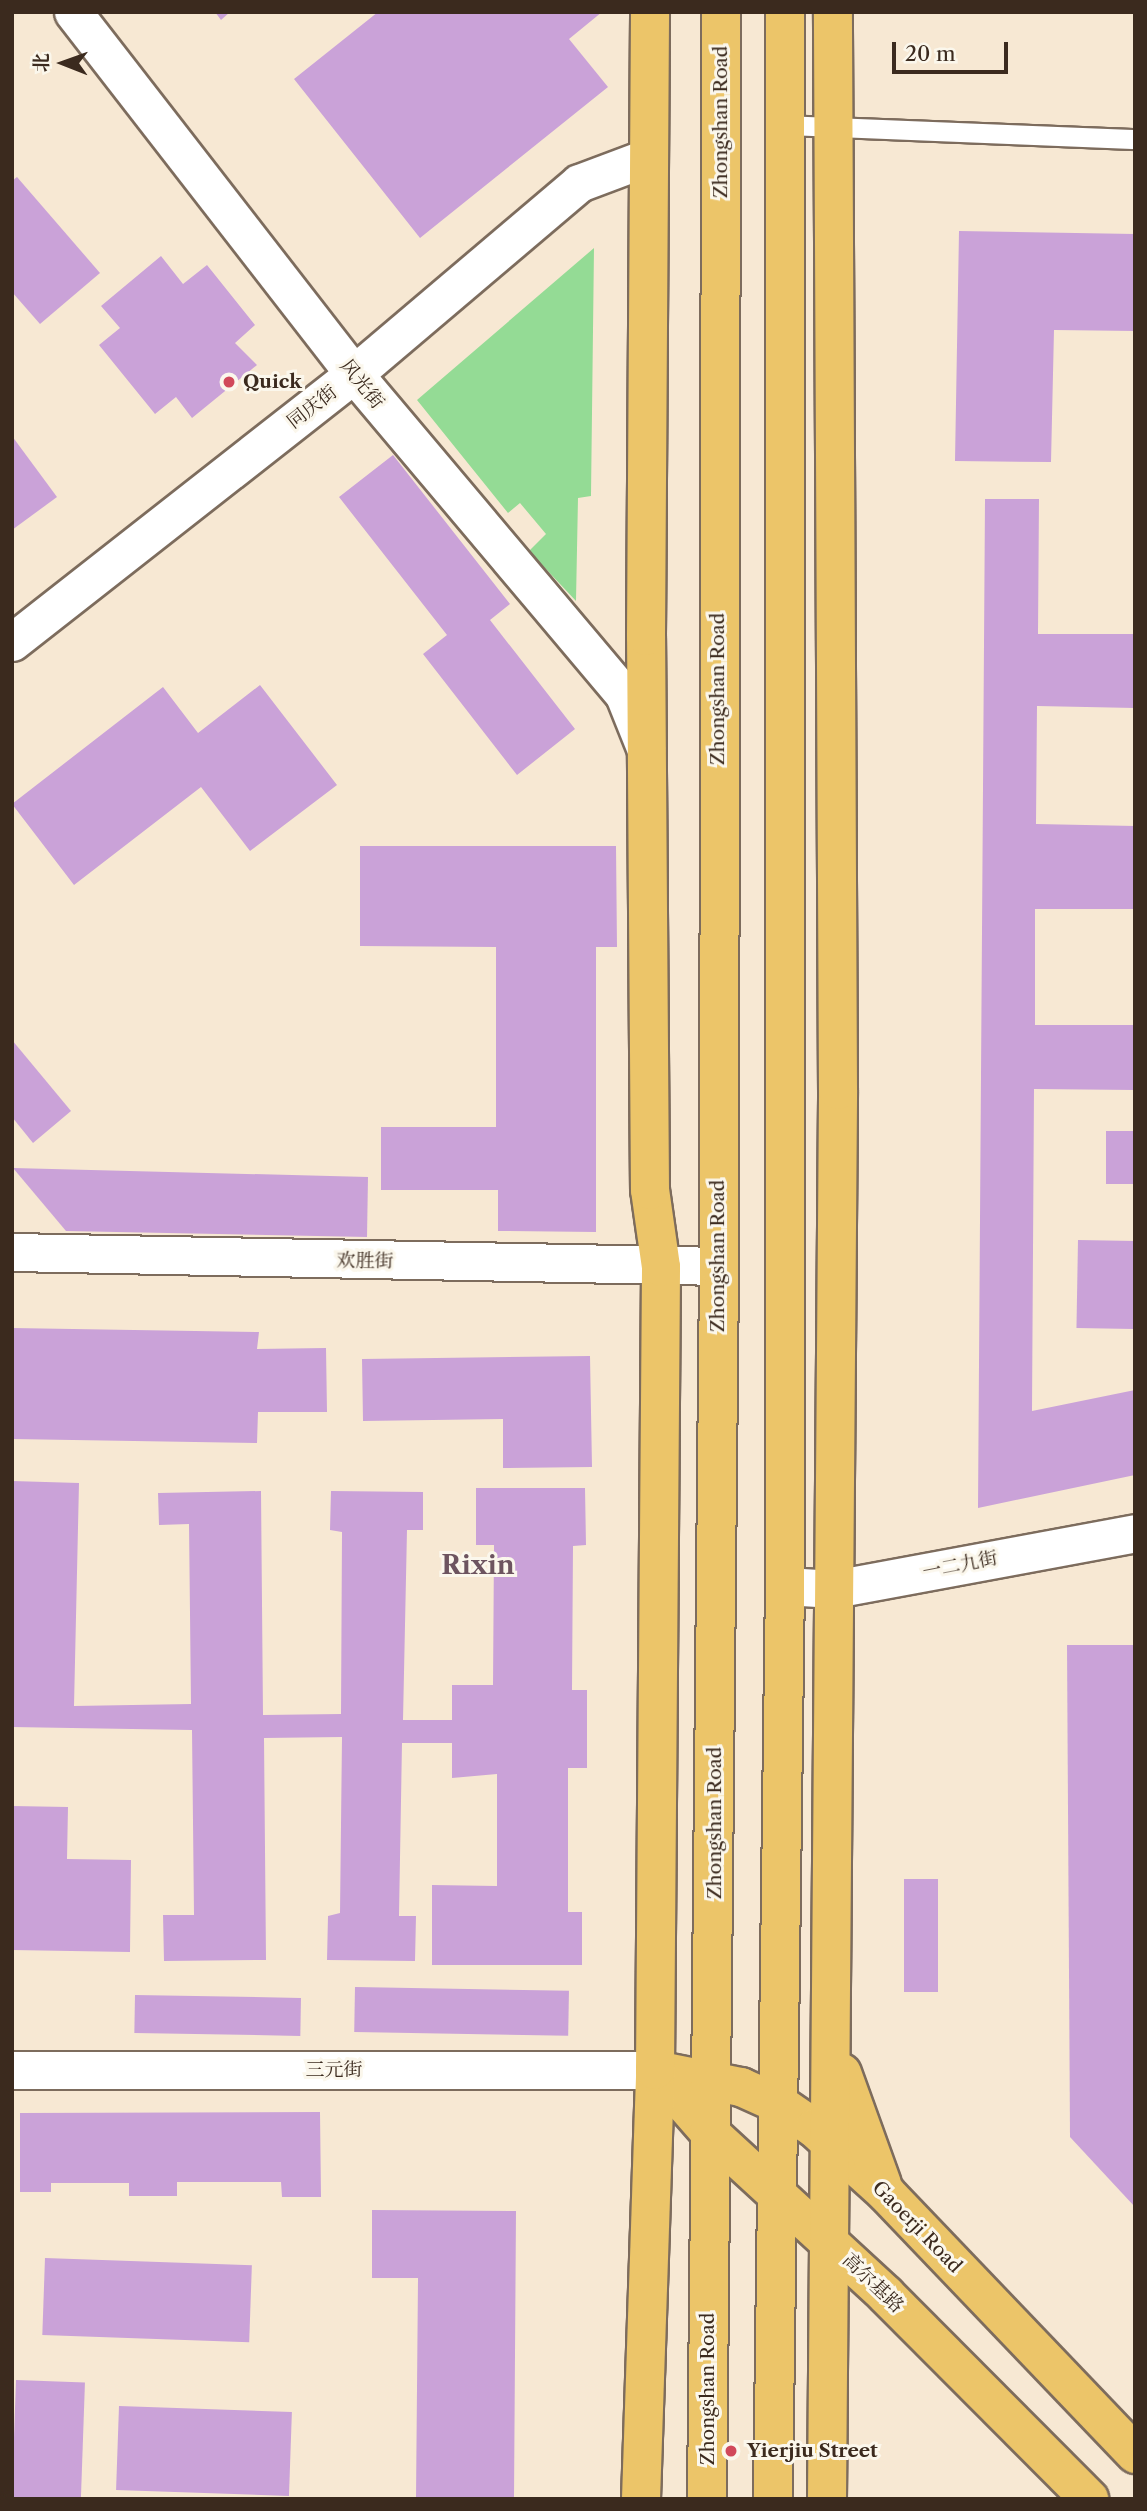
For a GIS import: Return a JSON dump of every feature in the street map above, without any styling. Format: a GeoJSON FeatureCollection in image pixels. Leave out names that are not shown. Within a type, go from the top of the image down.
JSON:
{"type":"FeatureCollection","features":[{"type":"Feature","properties":{"kind":"main road"},"geometry":{"type":"LineString","coordinates":[[641,2499],[655,2070],[661,1267],[650,1190],[650,12]]}},
{"type":"Feature","properties":{"kind":"main road","name":"Zhongshan Road"},"geometry":{"type":"LineString","coordinates":[[707,2499],[719,1266],[721,12]]}},
{"type":"Feature","properties":{"kind":"main road"},"geometry":{"type":"LineString","coordinates":[[773,2499],[785,1586],[785,12]]}},
{"type":"Feature","properties":{"kind":"main road"},"geometry":{"type":"LineString","coordinates":[[827,2499],[838,1090],[836,124],[833,12]]}},
{"type":"Feature","properties":{"kind":"main road"},"geometry":{"type":"LineString","coordinates":[[779,1997],[831,2144]]}},
{"type":"Feature","properties":{"kind":"main road"},"geometry":{"type":"LineString","coordinates":[[831,2036],[886,2193]]}},
{"type":"Feature","properties":{"kind":"main road","name":"Gaoerji Road"},"geometry":{"type":"LineString","coordinates":[[655,2070],[713,2079],[779,2104],[831,2144],[886,2193],[1135,2455]]}},
{"type":"Feature","properties":{"kind":"main road","name":"高尔基路"},"geometry":{"type":"LineString","coordinates":[[655,2070],[709,2132],[776,2196],[830,2242],[1089,2499]]}},
{"type":"Feature","properties":{"kind":"street","name":"风光街"},"geometry":{"type":"LineString","coordinates":[[73,12],[354,374],[624,695],[648,754]]}},
{"type":"Feature","properties":{"kind":"street","name":"同庆街"},"geometry":{"type":"LineString","coordinates":[[12,642],[354,374],[579,183],[648,157]]}},
{"type":"Feature","properties":{"kind":"street","name":"欢胜街"},"geometry":{"type":"LineString","coordinates":[[12,1252],[661,1267],[719,1266]]}},
{"type":"Feature","properties":{"kind":"street","name":"一二九街"},"geometry":{"type":"LineString","coordinates":[[785,1586],[834,1589],[1135,1533]]}},
{"type":"Feature","properties":{"kind":"street","name":"三元街"},"geometry":{"type":"LineString","coordinates":[[12,2070],[655,2070]]}},
{"type":"Feature","properties":{"kind":"lane"},"geometry":{"type":"LineString","coordinates":[[785,125],[836,124],[1135,139]]}},
{"type":"Feature","properties":{"kind":"green space"},"geometry":{"type":"Polygon","coordinates":[[[594,248],[591,496],[578,498],[576,601],[529,551],[546,534],[520,503],[508,513],[417,400],[594,248]]]}},
{"type":"Feature","properties":{"kind":"building"},"geometry":{"type":"Polygon","coordinates":[[[215,12],[230,12],[221,20],[215,12]]]}},
{"type":"Feature","properties":{"kind":"building"},"geometry":{"type":"Polygon","coordinates":[[[378,12],[602,12],[569,39],[608,87],[420,238],[294,79],[378,12]]]}},
{"type":"Feature","properties":{"kind":"building"},"geometry":{"type":"Polygon","coordinates":[[[17,177],[100,273],[40,324],[12,292],[12,181],[17,177]]]}},
{"type":"Feature","properties":{"kind":"building"},"geometry":{"type":"Polygon","coordinates":[[[959,231],[1135,234],[1135,331],[1054,330],[1051,462],[955,461],[959,231]]]}},
{"type":"Feature","properties":{"kind":"building"},"geometry":{"type":"Polygon","coordinates":[[[161,256],[183,284],[207,265],[255,325],[235,343],[257,365],[192,418],[176,397],[155,414],[99,345],[120,328],[101,306],[161,256]]]}},
{"type":"Feature","properties":{"kind":"building"},"geometry":{"type":"Polygon","coordinates":[[[12,436],[57,497],[12,530],[12,436]]]}},
{"type":"Feature","properties":{"kind":"building"},"geometry":{"type":"Polygon","coordinates":[[[393,455],[510,604],[490,620],[575,729],[517,775],[423,654],[447,635],[339,497],[393,455]]]}},
{"type":"Feature","properties":{"kind":"building"},"geometry":{"type":"Polygon","coordinates":[[[985,499],[1039,499],[1038,634],[1135,634],[1135,708],[1037,706],[1036,824],[1135,826],[1135,909],[1035,909],[1035,1025],[1135,1025],[1135,1090],[1034,1089],[1032,1411],[1135,1390],[1135,1475],[978,1508],[985,499]]]}},
{"type":"Feature","properties":{"kind":"building"},"geometry":{"type":"Polygon","coordinates":[[[260,685],[337,785],[250,851],[201,787],[74,885],[12,804],[163,687],[198,733],[260,685]]]}},
{"type":"Feature","properties":{"kind":"building"},"geometry":{"type":"Polygon","coordinates":[[[360,846],[616,846],[617,947],[596,947],[596,1232],[498,1231],[498,1190],[381,1190],[381,1127],[496,1127],[496,947],[360,946],[360,846]]]}},
{"type":"Feature","properties":{"kind":"building"},"geometry":{"type":"Polygon","coordinates":[[[12,1040],[71,1111],[33,1143],[12,1117],[12,1040]]]}},
{"type":"Feature","properties":{"kind":"building"},"geometry":{"type":"Polygon","coordinates":[[[1106,1131],[1135,1131],[1135,1184],[1106,1184],[1106,1131]]]}},
{"type":"Feature","properties":{"kind":"building"},"geometry":{"type":"Polygon","coordinates":[[[13,1168],[368,1177],[367,1237],[66,1231],[13,1168]]]}},
{"type":"Feature","properties":{"kind":"building"},"geometry":{"type":"Polygon","coordinates":[[[1078,1240],[1135,1241],[1133,1329],[1076,1328],[1078,1240]]]}},
{"type":"Feature","properties":{"kind":"building"},"geometry":{"type":"Polygon","coordinates":[[[12,1328],[259,1332],[257,1349],[326,1348],[327,1412],[258,1412],[257,1443],[12,1439],[12,1328]]]}},
{"type":"Feature","properties":{"kind":"building"},"geometry":{"type":"Polygon","coordinates":[[[590,1356],[592,1467],[503,1468],[503,1419],[363,1421],[362,1359],[590,1356]]]}},
{"type":"Feature","properties":{"kind":"building"},"geometry":{"type":"Polygon","coordinates":[[[12,1481],[79,1483],[74,1706],[191,1704],[189,1524],[159,1525],[158,1493],[261,1491],[263,1715],[341,1714],[342,1532],[330,1530],[331,1491],[423,1492],[423,1530],[407,1530],[403,1720],[452,1720],[452,1685],[493,1685],[494,1545],[476,1545],[476,1488],[585,1488],[586,1545],[573,1546],[572,1690],[587,1690],[587,1768],[568,1768],[568,1912],[582,1912],[582,1965],[432,1965],[432,1885],[497,1886],[497,1774],[452,1778],[452,1743],[402,1743],[399,1916],[416,1916],[415,1961],[327,1960],[328,1916],[340,1913],[342,1737],[264,1738],[266,1960],[164,1961],[163,1915],[194,1915],[192,1730],[12,1727],[12,1481]]]}},
{"type":"Feature","properties":{"kind":"building"},"geometry":{"type":"Polygon","coordinates":[[[1067,1645],[1135,1645],[1135,2207],[1070,2137],[1067,1645]]]}},
{"type":"Feature","properties":{"kind":"building"},"geometry":{"type":"Polygon","coordinates":[[[12,1806],[68,1807],[67,1859],[131,1860],[130,1952],[12,1950],[12,1806]]]}},
{"type":"Feature","properties":{"kind":"building"},"geometry":{"type":"Polygon","coordinates":[[[904,1879],[938,1879],[938,1992],[904,1992],[904,1879]]]}},
{"type":"Feature","properties":{"kind":"building"},"geometry":{"type":"Polygon","coordinates":[[[355,1987],[569,1991],[568,2036],[354,2032],[355,1987]]]}},
{"type":"Feature","properties":{"kind":"building"},"geometry":{"type":"Polygon","coordinates":[[[135,1995],[301,1998],[300,2036],[134,2033],[135,1995]]]}},
{"type":"Feature","properties":{"kind":"building"},"geometry":{"type":"Polygon","coordinates":[[[320,2112],[321,2197],[282,2197],[281,2182],[177,2182],[177,2196],[129,2196],[129,2183],[51,2183],[51,2192],[20,2192],[20,2113],[320,2112]]]}},
{"type":"Feature","properties":{"kind":"building"},"geometry":{"type":"Polygon","coordinates":[[[372,2210],[516,2211],[514,2499],[416,2499],[418,2278],[372,2278],[372,2210]]]}},
{"type":"Feature","properties":{"kind":"building"},"geometry":{"type":"Polygon","coordinates":[[[45,2258],[252,2265],[249,2342],[42,2335],[45,2258]]]}},
{"type":"Feature","properties":{"kind":"building"},"geometry":{"type":"Polygon","coordinates":[[[16,2380],[85,2382],[81,2499],[12,2499],[16,2380]]]}},
{"type":"Feature","properties":{"kind":"building"},"geometry":{"type":"Polygon","coordinates":[[[119,2406],[292,2412],[289,2496],[116,2490],[119,2406]]]}},
{"type":"Feature","properties":{"kind":"place","name":"Quick"},"geometry":{"type":"Point","coordinates":[229,382]}},
{"type":"Feature","properties":{"kind":"place","name":"Yierjiu Street"},"geometry":{"type":"Point","coordinates":[731,2451]}},
{"type":"Feature","properties":{"kind":"district","name":"Rixin"},"geometry":{"type":"Point","coordinates":[478,1566]}}]}
